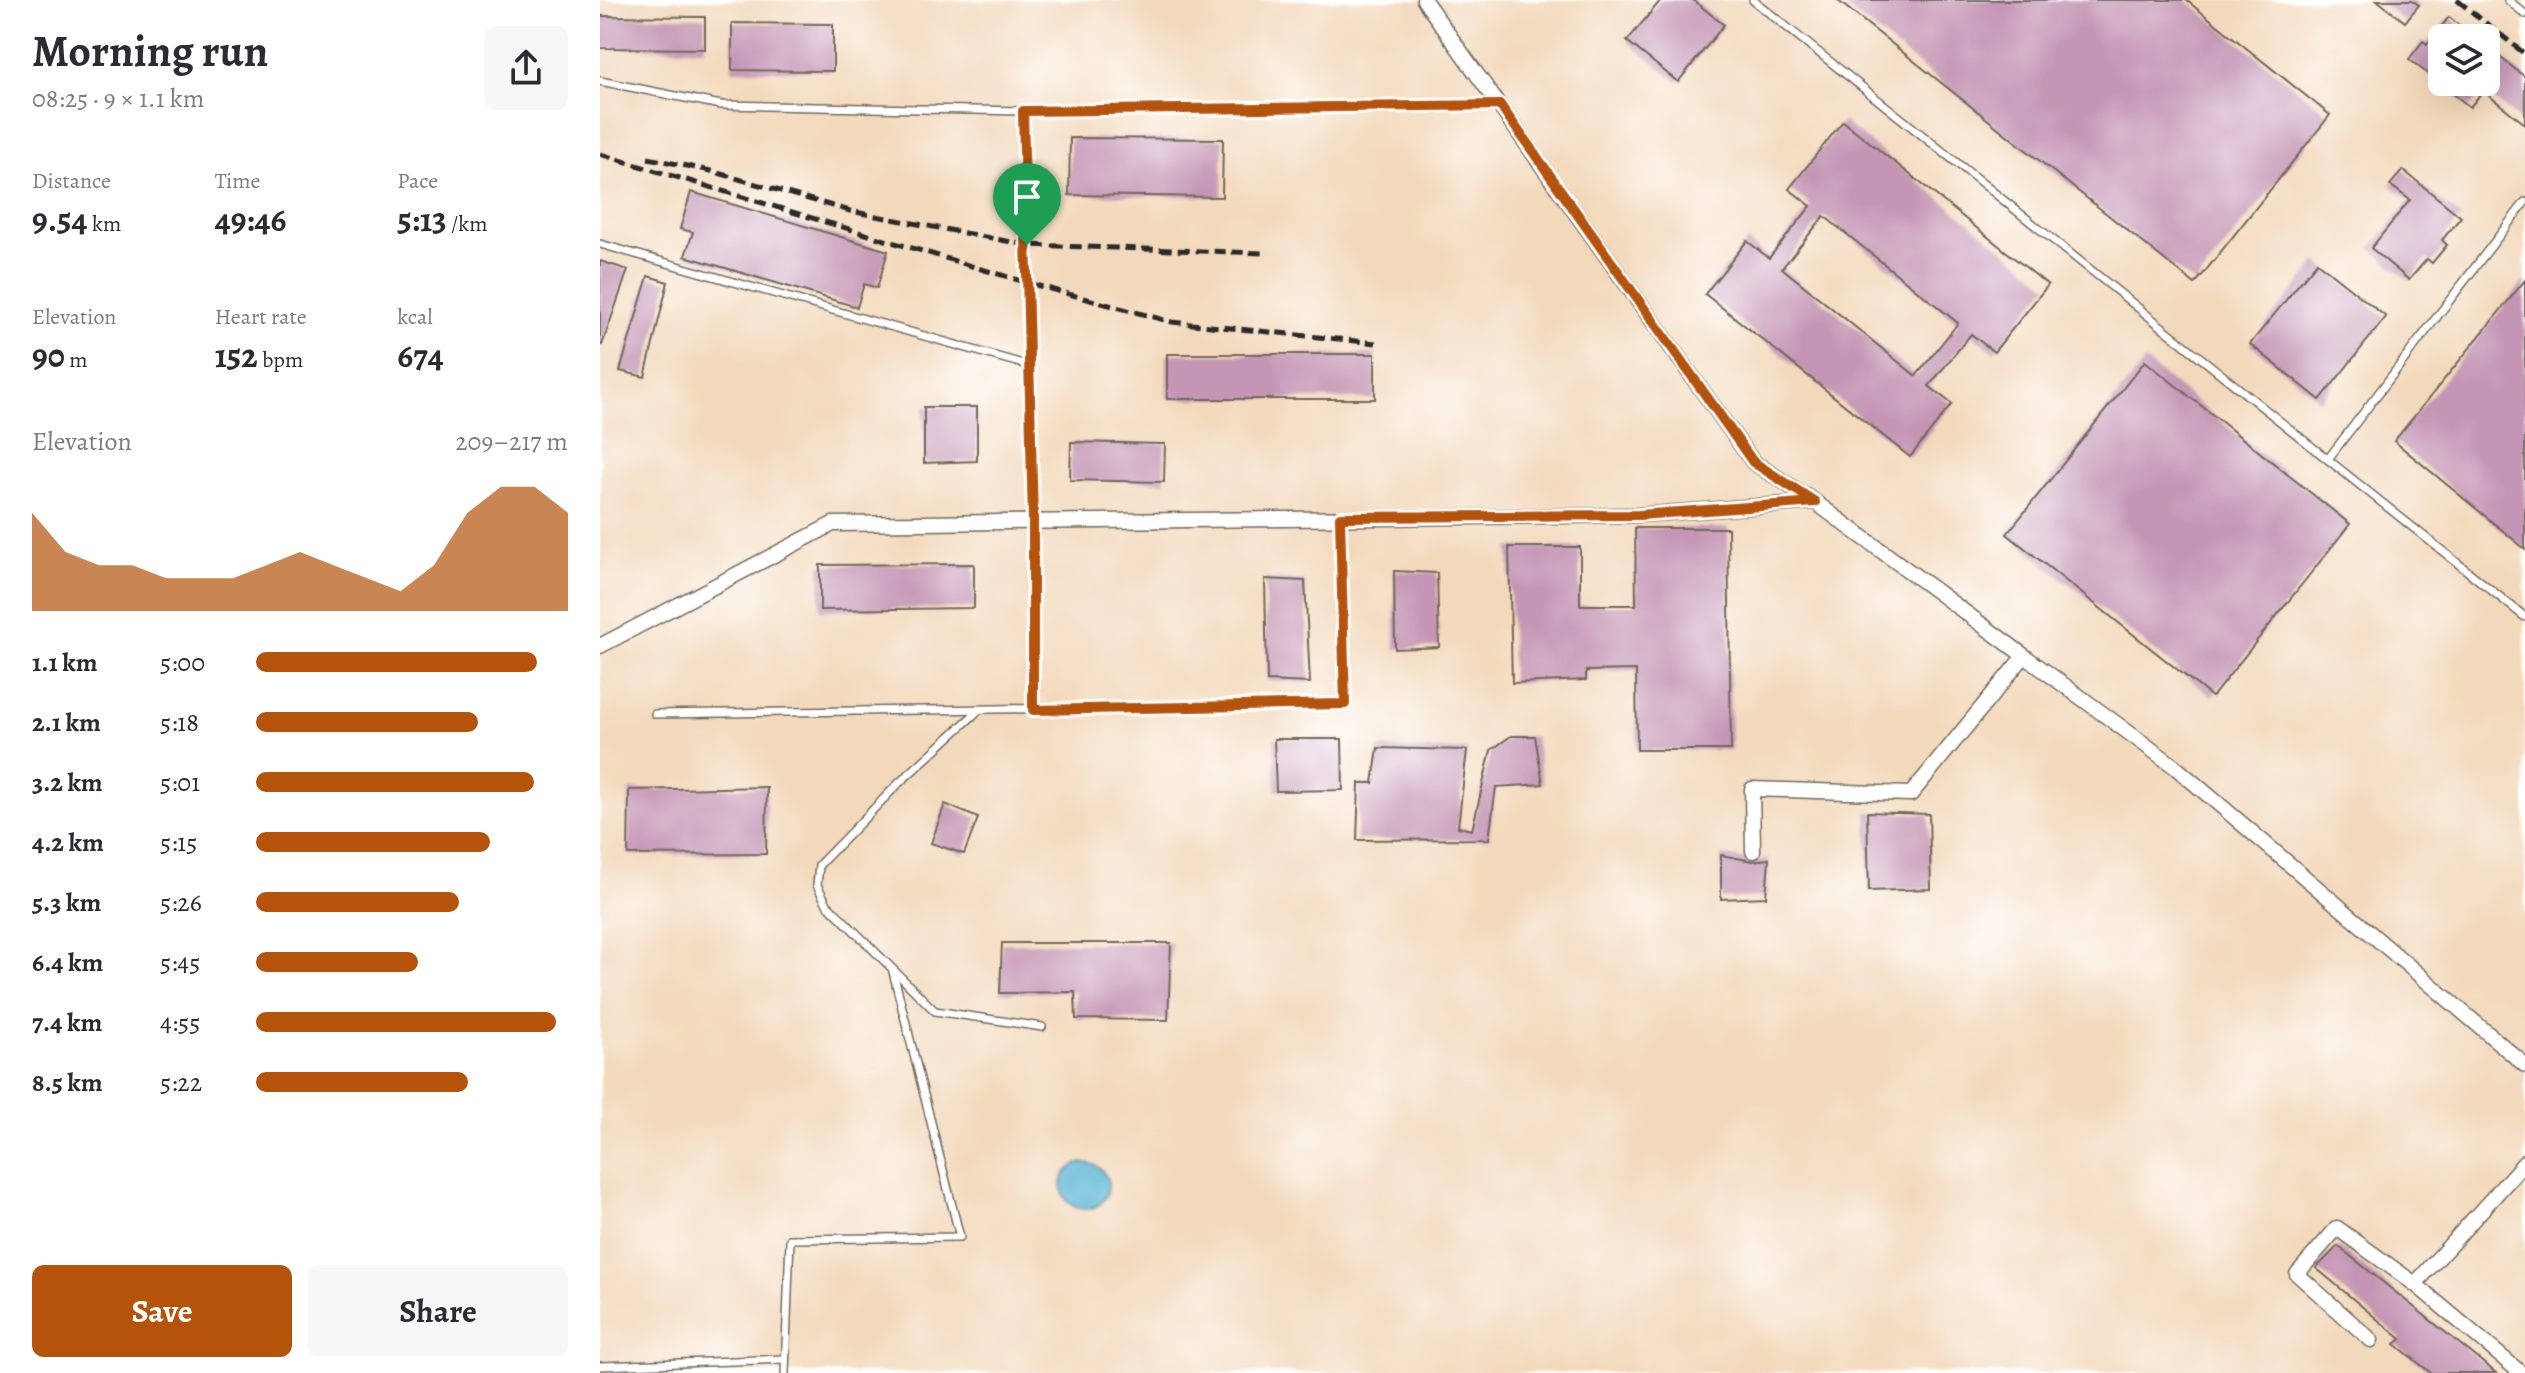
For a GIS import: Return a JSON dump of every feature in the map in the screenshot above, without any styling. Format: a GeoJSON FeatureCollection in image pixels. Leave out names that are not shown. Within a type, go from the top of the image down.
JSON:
{"type":"FeatureCollection","features":[{"type":"Feature","properties":{"kind":"street"},"geometry":{"type":"LineString","coordinates":[[1424,0],[1753,462],[1815,502],[2174,766],[2525,1065]]}},
{"type":"Feature","properties":{"kind":"street"},"geometry":{"type":"LineString","coordinates":[[600,646],[833,524],[1639,515],[1815,502]]}},
{"type":"Feature","properties":{"kind":"street"},"geometry":{"type":"LineString","coordinates":[[1753,851],[1752,789],[1911,794],[2024,656]]}},
{"type":"Feature","properties":{"kind":"street"},"geometry":{"type":"LineString","coordinates":[[2415,1284],[2525,1162]]}},
{"type":"Feature","properties":{"kind":"street"},"geometry":{"type":"LineString","coordinates":[[2371,1340],[2297,1274],[2337,1228],[2415,1284],[2521,1373]]}},
{"type":"Feature","properties":{"kind":"lane"},"geometry":{"type":"LineString","coordinates":[[1753,0],[2525,617]]}},
{"type":"Feature","properties":{"kind":"lane"},"geometry":{"type":"LineString","coordinates":[[2508,0],[2525,14]]}},
{"type":"Feature","properties":{"kind":"lane"},"geometry":{"type":"LineString","coordinates":[[600,81],[721,105],[1023,111],[1500,105]]}},
{"type":"Feature","properties":{"kind":"lane"},"geometry":{"type":"LineString","coordinates":[[1023,111],[1033,521],[1033,710]]}},
{"type":"Feature","properties":{"kind":"lane"},"geometry":{"type":"LineString","coordinates":[[2328,459],[2525,202]]}},
{"type":"Feature","properties":{"kind":"lane"},"geometry":{"type":"LineString","coordinates":[[600,244],[1030,366]]}},
{"type":"Feature","properties":{"kind":"lane"},"geometry":{"type":"LineString","coordinates":[[655,714],[1345,704],[1340,517]]}},
{"type":"Feature","properties":{"kind":"lane"},"geometry":{"type":"LineString","coordinates":[[979,710],[899,783],[819,865],[817,885],[827,904],[935,1011],[1042,1027]]}},
{"type":"Feature","properties":{"kind":"lane"},"geometry":{"type":"LineString","coordinates":[[785,1373],[790,1239],[960,1237],[893,972]]}},
{"type":"Feature","properties":{"kind":"lane"},"geometry":{"type":"LineString","coordinates":[[600,1366],[785,1359]]}},
{"type":"Feature","properties":{"kind":"water"},"geometry":{"type":"Polygon","coordinates":[[[1085,1163],[1102,1169],[1108,1186],[1102,1203],[1085,1209],[1068,1203],[1062,1186],[1068,1169],[1085,1163]]]}},
{"type":"Feature","properties":{"kind":"building"},"geometry":{"type":"Polygon","coordinates":[[[1661,0],[1693,0],[1724,25],[1678,82],[1627,41],[1661,0]]]}},
{"type":"Feature","properties":{"kind":"building"},"geometry":{"type":"Polygon","coordinates":[[[1837,0],[2186,0],[2330,115],[2195,284],[1837,0]]]}},
{"type":"Feature","properties":{"kind":"building"},"geometry":{"type":"Polygon","coordinates":[[[2377,0],[2412,0],[2419,5],[2405,22],[2377,0]]]}},
{"type":"Feature","properties":{"kind":"building"},"geometry":{"type":"Polygon","coordinates":[[[600,16],[705,17],[705,49],[600,48],[600,16]]]}},
{"type":"Feature","properties":{"kind":"building"},"geometry":{"type":"Polygon","coordinates":[[[2449,17],[2458,24],[2443,24],[2449,17]]]}},
{"type":"Feature","properties":{"kind":"building"},"geometry":{"type":"Polygon","coordinates":[[[732,23],[833,24],[833,71],[732,70],[732,23]]]}},
{"type":"Feature","properties":{"kind":"building"},"geometry":{"type":"Polygon","coordinates":[[[2423,41],[2427,44],[2428,74],[2409,59],[2423,41]]]}},
{"type":"Feature","properties":{"kind":"building"},"geometry":{"type":"Polygon","coordinates":[[[2500,57],[2525,77],[2525,124],[2489,96],[2500,96],[2500,57]]]}},
{"type":"Feature","properties":{"kind":"building"},"geometry":{"type":"Polygon","coordinates":[[[2456,96],[2479,96],[2470,107],[2456,96]]]}},
{"type":"Feature","properties":{"kind":"building"},"geometry":{"type":"Polygon","coordinates":[[[1843,121],[2048,285],[1994,352],[1971,334],[1929,386],[1952,404],[1910,457],[1705,294],[1747,241],[1769,258],[1811,206],[1789,189],[1843,121]],[[1824,216],[1782,268],[1916,376],[1958,323],[1824,216]]]}},
{"type":"Feature","properties":{"kind":"building"},"geometry":{"type":"Polygon","coordinates":[[[1070,138],[1223,139],[1222,197],[1069,195],[1070,138]]]}},
{"type":"Feature","properties":{"kind":"building"},"geometry":{"type":"Polygon","coordinates":[[[2403,170],[2461,217],[2442,240],[2447,245],[2432,263],[2427,259],[2409,280],[2371,248],[2410,200],[2390,185],[2403,170]]]}},
{"type":"Feature","properties":{"kind":"building"},"geometry":{"type":"Polygon","coordinates":[[[691,192],[888,251],[877,288],[864,284],[857,307],[685,256],[693,232],[680,229],[691,192]]]}},
{"type":"Feature","properties":{"kind":"building"},"geometry":{"type":"Polygon","coordinates":[[[600,261],[628,270],[602,345],[600,345],[600,261]]]}},
{"type":"Feature","properties":{"kind":"building"},"geometry":{"type":"Polygon","coordinates":[[[2317,262],[2386,317],[2320,400],[2250,344],[2317,262]]]}},
{"type":"Feature","properties":{"kind":"building"},"geometry":{"type":"Polygon","coordinates":[[[648,276],[668,282],[645,377],[620,371],[648,276]]]}},
{"type":"Feature","properties":{"kind":"building"},"geometry":{"type":"Polygon","coordinates":[[[2525,280],[2525,549],[2394,441],[2525,280]]]}},
{"type":"Feature","properties":{"kind":"building"},"geometry":{"type":"Polygon","coordinates":[[[1167,354],[1375,354],[1375,399],[1167,399],[1167,354]]]}},
{"type":"Feature","properties":{"kind":"building"},"geometry":{"type":"Polygon","coordinates":[[[2145,361],[2350,524],[2212,697],[2007,534],[2145,361]]]}},
{"type":"Feature","properties":{"kind":"building"},"geometry":{"type":"Polygon","coordinates":[[[924,407],[977,407],[977,461],[924,463],[924,407]]]}},
{"type":"Feature","properties":{"kind":"building"},"geometry":{"type":"Polygon","coordinates":[[[1071,442],[1165,444],[1164,482],[1070,480],[1071,442]]]}},
{"type":"Feature","properties":{"kind":"building"},"geometry":{"type":"Polygon","coordinates":[[[1635,528],[1728,528],[1731,750],[1637,750],[1636,670],[1586,671],[1586,680],[1512,683],[1509,547],[1580,547],[1580,605],[1636,605],[1635,528]]]}},
{"type":"Feature","properties":{"kind":"building"},"geometry":{"type":"Polygon","coordinates":[[[974,564],[974,608],[820,610],[820,565],[974,564]]]}},
{"type":"Feature","properties":{"kind":"building"},"geometry":{"type":"Polygon","coordinates":[[[1394,571],[1437,573],[1439,647],[1395,649],[1394,571]]]}},
{"type":"Feature","properties":{"kind":"building"},"geometry":{"type":"Polygon","coordinates":[[[1265,579],[1305,581],[1310,683],[1267,681],[1265,579]]]}},
{"type":"Feature","properties":{"kind":"building"},"geometry":{"type":"Polygon","coordinates":[[[1511,736],[1535,736],[1543,784],[1496,787],[1489,839],[1357,840],[1359,783],[1373,783],[1378,748],[1467,750],[1458,827],[1472,830],[1491,750],[1511,736]]]}},
{"type":"Feature","properties":{"kind":"building"},"geometry":{"type":"Polygon","coordinates":[[[1274,739],[1342,739],[1343,790],[1276,791],[1274,739]]]}},
{"type":"Feature","properties":{"kind":"building"},"geometry":{"type":"Polygon","coordinates":[[[767,787],[766,854],[628,855],[629,790],[767,787]]]}},
{"type":"Feature","properties":{"kind":"building"},"geometry":{"type":"Polygon","coordinates":[[[945,804],[978,818],[964,854],[931,843],[945,804]]]}},
{"type":"Feature","properties":{"kind":"building"},"geometry":{"type":"Polygon","coordinates":[[[1867,812],[1929,814],[1931,889],[1869,891],[1867,812]]]}},
{"type":"Feature","properties":{"kind":"building"},"geometry":{"type":"Polygon","coordinates":[[[1721,855],[1752,861],[1769,859],[1766,897],[1721,899],[1721,855]]]}},
{"type":"Feature","properties":{"kind":"building"},"geometry":{"type":"Polygon","coordinates":[[[1002,943],[1171,943],[1168,1020],[1076,1019],[1075,992],[1000,993],[1002,943]]]}},
{"type":"Feature","properties":{"kind":"building"},"geometry":{"type":"Polygon","coordinates":[[[2338,1246],[2496,1373],[2431,1373],[2395,1344],[2401,1339],[2316,1268],[2338,1246]]]}},
{"type":"Feature","properties":{"kind":"railway"},"geometry":{"type":"LineString","coordinates":[[2457,0],[2525,54]]}},
{"type":"Feature","properties":{"kind":"railway"},"geometry":{"type":"LineString","coordinates":[[600,154],[1028,283],[1172,322],[1376,343]]}},
{"type":"Feature","properties":{"kind":"railway"},"geometry":{"type":"LineString","coordinates":[[648,158],[711,171],[850,211],[1027,245],[1262,253]]}},
{"type":"Feature","properties":{"kind":"route"},"geometry":{"type":"LineString","coordinates":[[1500,105],[1753,462],[1815,502],[1639,515],[1340,517],[1345,704],[1033,710],[1033,521],[1027,245],[1023,111],[1500,105]]}}]}
